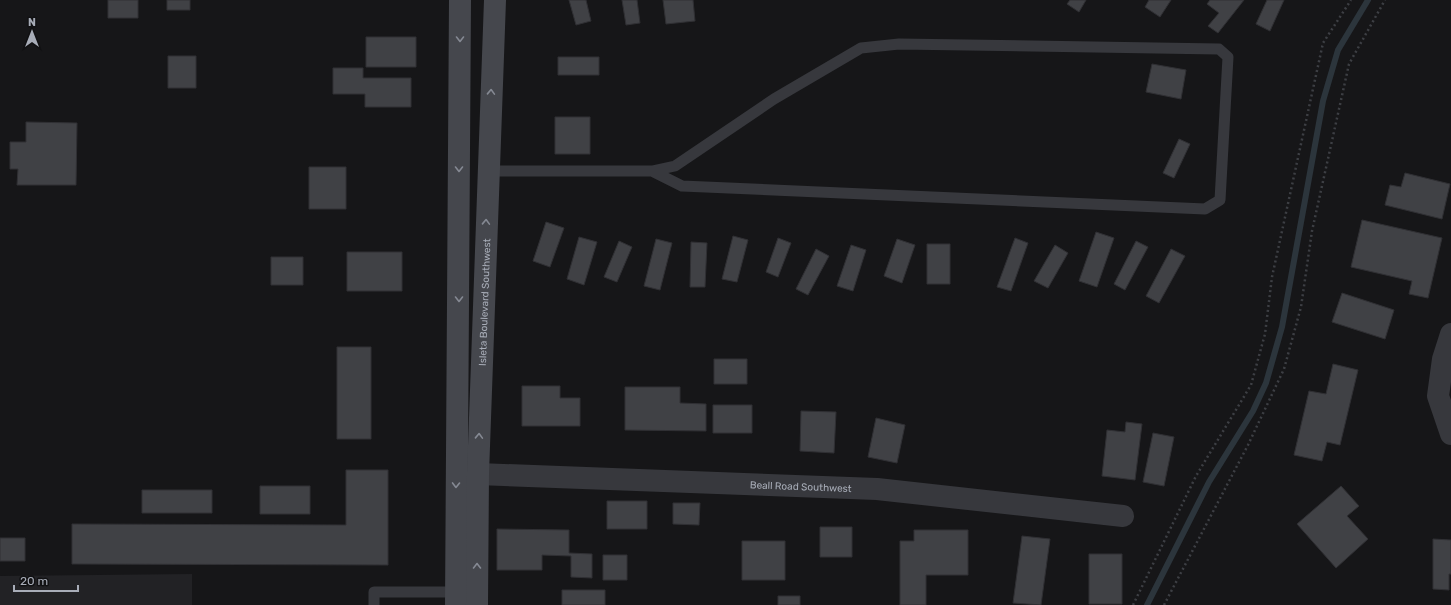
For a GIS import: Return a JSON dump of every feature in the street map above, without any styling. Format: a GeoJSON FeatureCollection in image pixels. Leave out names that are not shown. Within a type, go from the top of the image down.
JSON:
{"type":"FeatureCollection","features":[{"type":"Feature","properties":{"kind":"main road"},"geometry":{"type":"LineString","coordinates":[[456,599],[460,0]]}},
{"type":"Feature","properties":{"kind":"main road","name":"Isleta Boulevard Southwest"},"geometry":{"type":"LineString","coordinates":[[477,605],[478,474],[495,0]]}},
{"type":"Feature","properties":{"kind":"street"},"geometry":{"type":"LineString","coordinates":[[1451,334],[1442,359],[1438,396],[1451,433]]}},
{"type":"Feature","properties":{"kind":"street","name":"Beall Road Southwest"},"geometry":{"type":"LineString","coordinates":[[478,474],[877,489],[1123,516]]}},
{"type":"Feature","properties":{"kind":"lane"},"geometry":{"type":"LineString","coordinates":[[488,171],[652,171],[675,166],[774,100],[861,48],[899,44],[1219,49],[1228,57],[1220,200],[1205,209],[682,186],[652,171]]}},
{"type":"Feature","properties":{"kind":"lane"},"geometry":{"type":"LineString","coordinates":[[374,605],[374,592],[456,599]]}},
{"type":"Feature","properties":{"kind":"path"},"geometry":{"type":"LineString","coordinates":[[1133,605],[1196,476],[1251,385],[1265,334],[1272,277],[1323,43],[1351,0]]}},
{"type":"Feature","properties":{"kind":"path"},"geometry":{"type":"LineString","coordinates":[[1164,605],[1248,445],[1284,369],[1301,307],[1312,231],[1349,64],[1385,0]]}},
{"type":"Feature","properties":{"kind":"shaded area"},"geometry":{"type":"Polygon","coordinates":[[[192,574],[192,605],[0,605],[0,576],[192,574]]]}},
{"type":"Feature","properties":{"kind":"building"},"geometry":{"type":"Polygon","coordinates":[[[108,0],[138,0],[138,18],[108,18],[108,0]]]}},
{"type":"Feature","properties":{"kind":"building"},"geometry":{"type":"Polygon","coordinates":[[[167,0],[190,0],[190,10],[167,10],[167,0]]]}},
{"type":"Feature","properties":{"kind":"building"},"geometry":{"type":"Polygon","coordinates":[[[569,0],[586,0],[591,21],[576,25],[569,0]]]}},
{"type":"Feature","properties":{"kind":"building"},"geometry":{"type":"Polygon","coordinates":[[[622,0],[637,0],[640,23],[626,25],[622,0]]]}},
{"type":"Feature","properties":{"kind":"building"},"geometry":{"type":"Polygon","coordinates":[[[663,0],[693,0],[695,21],[666,24],[663,0]]]}},
{"type":"Feature","properties":{"kind":"building"},"geometry":{"type":"Polygon","coordinates":[[[1070,0],[1086,0],[1079,12],[1067,4],[1070,0]]]}},
{"type":"Feature","properties":{"kind":"building"},"geometry":{"type":"Polygon","coordinates":[[[1149,0],[1171,0],[1160,17],[1145,7],[1149,0]]]}},
{"type":"Feature","properties":{"kind":"building"},"geometry":{"type":"Polygon","coordinates":[[[1210,0],[1244,0],[1218,33],[1208,26],[1219,13],[1207,4],[1210,0]]]}},
{"type":"Feature","properties":{"kind":"building"},"geometry":{"type":"Polygon","coordinates":[[[1267,0],[1284,0],[1270,31],[1256,24],[1267,0]]]}},
{"type":"Feature","properties":{"kind":"building"},"geometry":{"type":"Polygon","coordinates":[[[366,37],[416,37],[416,67],[366,67],[366,37]]]}},
{"type":"Feature","properties":{"kind":"building"},"geometry":{"type":"Polygon","coordinates":[[[168,56],[196,56],[196,88],[168,88],[168,56]]]}},
{"type":"Feature","properties":{"kind":"building"},"geometry":{"type":"Polygon","coordinates":[[[558,57],[599,57],[599,75],[558,75],[558,57]]]}},
{"type":"Feature","properties":{"kind":"building"},"geometry":{"type":"Polygon","coordinates":[[[1152,64],[1186,70],[1181,99],[1146,92],[1152,64]]]}},
{"type":"Feature","properties":{"kind":"building"},"geometry":{"type":"Polygon","coordinates":[[[333,68],[363,68],[363,78],[411,78],[411,107],[365,107],[365,94],[333,94],[333,68]]]}},
{"type":"Feature","properties":{"kind":"building"},"geometry":{"type":"Polygon","coordinates":[[[555,117],[590,117],[590,154],[555,154],[555,117]]]}},
{"type":"Feature","properties":{"kind":"building"},"geometry":{"type":"Polygon","coordinates":[[[26,122],[77,123],[76,185],[17,185],[18,169],[10,169],[10,142],[26,142],[26,122]]]}},
{"type":"Feature","properties":{"kind":"building"},"geometry":{"type":"Polygon","coordinates":[[[1179,139],[1190,144],[1174,178],[1163,173],[1179,139]]]}},
{"type":"Feature","properties":{"kind":"building"},"geometry":{"type":"Polygon","coordinates":[[[309,167],[346,167],[346,209],[309,209],[309,167]]]}},
{"type":"Feature","properties":{"kind":"building"},"geometry":{"type":"Polygon","coordinates":[[[1405,173],[1450,184],[1442,219],[1385,205],[1390,185],[1401,187],[1405,173]]]}},
{"type":"Feature","properties":{"kind":"building"},"geometry":{"type":"Polygon","coordinates":[[[1362,220],[1442,238],[1428,298],[1409,294],[1412,281],[1351,267],[1362,220]]]}},
{"type":"Feature","properties":{"kind":"building"},"geometry":{"type":"Polygon","coordinates":[[[546,222],[564,228],[550,267],[533,261],[546,222]]]}},
{"type":"Feature","properties":{"kind":"building"},"geometry":{"type":"Polygon","coordinates":[[[1096,232],[1114,238],[1097,287],[1079,281],[1096,232]]]}},
{"type":"Feature","properties":{"kind":"building"},"geometry":{"type":"Polygon","coordinates":[[[733,236],[748,240],[737,282],[722,279],[733,236]]]}},
{"type":"Feature","properties":{"kind":"building"},"geometry":{"type":"Polygon","coordinates":[[[579,237],[597,242],[584,285],[567,279],[579,237]]]}},
{"type":"Feature","properties":{"kind":"building"},"geometry":{"type":"Polygon","coordinates":[[[778,238],[791,243],[778,277],[766,272],[778,238]]]}},
{"type":"Feature","properties":{"kind":"building"},"geometry":{"type":"Polygon","coordinates":[[[1015,238],[1028,243],[1011,291],[997,287],[1015,238]]]}},
{"type":"Feature","properties":{"kind":"building"},"geometry":{"type":"Polygon","coordinates":[[[656,239],[672,243],[660,290],[644,286],[656,239]]]}},
{"type":"Feature","properties":{"kind":"building"},"geometry":{"type":"Polygon","coordinates":[[[897,239],[915,245],[902,283],[884,276],[897,239]]]}},
{"type":"Feature","properties":{"kind":"building"},"geometry":{"type":"Polygon","coordinates":[[[619,241],[632,247],[617,282],[604,277],[619,241]]]}},
{"type":"Feature","properties":{"kind":"building"},"geometry":{"type":"Polygon","coordinates":[[[1136,241],[1148,247],[1125,290],[1114,284],[1136,241]]]}},
{"type":"Feature","properties":{"kind":"building"},"geometry":{"type":"Polygon","coordinates":[[[691,242],[707,243],[705,287],[690,287],[691,242]]]}},
{"type":"Feature","properties":{"kind":"building"},"geometry":{"type":"Polygon","coordinates":[[[927,244],[950,244],[950,284],[927,284],[927,244]]]}},
{"type":"Feature","properties":{"kind":"building"},"geometry":{"type":"Polygon","coordinates":[[[851,245],[866,250],[853,291],[837,286],[851,245]]]}},
{"type":"Feature","properties":{"kind":"building"},"geometry":{"type":"Polygon","coordinates":[[[1055,245],[1068,253],[1048,288],[1034,281],[1055,245]]]}},
{"type":"Feature","properties":{"kind":"building"},"geometry":{"type":"Polygon","coordinates":[[[816,249],[829,256],[808,295],[796,289],[816,249]]]}},
{"type":"Feature","properties":{"kind":"building"},"geometry":{"type":"Polygon","coordinates":[[[1171,249],[1185,256],[1159,303],[1146,296],[1171,249]]]}},
{"type":"Feature","properties":{"kind":"building"},"geometry":{"type":"Polygon","coordinates":[[[347,252],[402,252],[402,291],[347,291],[347,252]]]}},
{"type":"Feature","properties":{"kind":"building"},"geometry":{"type":"Polygon","coordinates":[[[271,257],[303,257],[303,285],[271,285],[271,257]]]}},
{"type":"Feature","properties":{"kind":"building"},"geometry":{"type":"Polygon","coordinates":[[[1342,293],[1394,310],[1385,339],[1332,322],[1342,293]]]}},
{"type":"Feature","properties":{"kind":"building"},"geometry":{"type":"Polygon","coordinates":[[[337,347],[371,347],[371,439],[337,439],[337,347]]]}},
{"type":"Feature","properties":{"kind":"building"},"geometry":{"type":"Polygon","coordinates":[[[714,359],[747,359],[747,384],[714,384],[714,359]]]}},
{"type":"Feature","properties":{"kind":"building"},"geometry":{"type":"Polygon","coordinates":[[[1333,364],[1358,370],[1340,445],[1327,442],[1322,461],[1294,455],[1309,391],[1326,394],[1333,364]]]}},
{"type":"Feature","properties":{"kind":"building"},"geometry":{"type":"Polygon","coordinates":[[[522,386],[560,386],[560,398],[580,398],[580,426],[522,426],[522,386]]]}},
{"type":"Feature","properties":{"kind":"building"},"geometry":{"type":"Polygon","coordinates":[[[625,387],[680,387],[680,403],[706,404],[706,431],[625,430],[625,387]]]}},
{"type":"Feature","properties":{"kind":"building"},"geometry":{"type":"Polygon","coordinates":[[[713,405],[752,405],[752,433],[713,433],[713,405]]]}},
{"type":"Feature","properties":{"kind":"building"},"geometry":{"type":"Polygon","coordinates":[[[801,411],[836,412],[834,453],[800,451],[801,411]]]}},
{"type":"Feature","properties":{"kind":"building"},"geometry":{"type":"Polygon","coordinates":[[[876,418],[905,425],[897,463],[868,457],[876,418]]]}},
{"type":"Feature","properties":{"kind":"building"},"geometry":{"type":"Polygon","coordinates":[[[1126,422],[1142,424],[1135,480],[1102,476],[1107,430],[1125,432],[1126,422]]]}},
{"type":"Feature","properties":{"kind":"building"},"geometry":{"type":"Polygon","coordinates":[[[1153,433],[1174,437],[1164,486],[1143,482],[1153,433]]]}},
{"type":"Feature","properties":{"kind":"building"},"geometry":{"type":"Polygon","coordinates":[[[346,470],[388,470],[388,565],[72,564],[72,524],[346,525],[346,470]]]}},
{"type":"Feature","properties":{"kind":"building"},"geometry":{"type":"Polygon","coordinates":[[[260,486],[310,486],[310,514],[260,514],[260,486]]]}},
{"type":"Feature","properties":{"kind":"building"},"geometry":{"type":"Polygon","coordinates":[[[1341,486],[1359,506],[1347,516],[1368,539],[1336,568],[1297,524],[1341,486]]]}},
{"type":"Feature","properties":{"kind":"building"},"geometry":{"type":"Polygon","coordinates":[[[142,490],[212,490],[212,513],[142,513],[142,490]]]}},
{"type":"Feature","properties":{"kind":"building"},"geometry":{"type":"Polygon","coordinates":[[[607,501],[647,501],[647,529],[607,529],[607,501]]]}},
{"type":"Feature","properties":{"kind":"building"},"geometry":{"type":"Polygon","coordinates":[[[673,503],[700,503],[699,525],[673,524],[673,503]]]}},
{"type":"Feature","properties":{"kind":"building"},"geometry":{"type":"Polygon","coordinates":[[[820,527],[852,527],[852,557],[820,557],[820,527]]]}},
{"type":"Feature","properties":{"kind":"building"},"geometry":{"type":"Polygon","coordinates":[[[497,529],[569,530],[569,553],[592,554],[592,578],[571,577],[571,556],[542,555],[542,570],[497,570],[497,529]]]}},
{"type":"Feature","properties":{"kind":"building"},"geometry":{"type":"Polygon","coordinates":[[[914,530],[968,530],[968,575],[926,575],[926,605],[900,605],[900,541],[914,541],[914,530]]]}},
{"type":"Feature","properties":{"kind":"building"},"geometry":{"type":"Polygon","coordinates":[[[1022,536],[1050,539],[1041,605],[1013,603],[1022,536]]]}},
{"type":"Feature","properties":{"kind":"building"},"geometry":{"type":"Polygon","coordinates":[[[0,538],[25,538],[25,561],[0,561],[0,538]]]}},
{"type":"Feature","properties":{"kind":"building"},"geometry":{"type":"Polygon","coordinates":[[[1433,539],[1451,540],[1451,574],[1449,574],[1449,590],[1433,589],[1433,539]]]}},
{"type":"Feature","properties":{"kind":"building"},"geometry":{"type":"Polygon","coordinates":[[[742,541],[785,541],[785,580],[742,580],[742,541]]]}},
{"type":"Feature","properties":{"kind":"building"},"geometry":{"type":"Polygon","coordinates":[[[1089,554],[1122,554],[1122,604],[1089,604],[1089,554]]]}},
{"type":"Feature","properties":{"kind":"building"},"geometry":{"type":"Polygon","coordinates":[[[603,555],[627,555],[627,580],[603,580],[603,555]]]}},
{"type":"Feature","properties":{"kind":"building"},"geometry":{"type":"Polygon","coordinates":[[[562,590],[605,590],[605,605],[562,605],[562,590]]]}},
{"type":"Feature","properties":{"kind":"building"},"geometry":{"type":"Polygon","coordinates":[[[778,596],[800,596],[800,605],[778,605],[778,596]]]}},
{"type":"Feature","properties":{"kind":"waterway"},"geometry":{"type":"LineString","coordinates":[[1147,605],[1209,482],[1253,411],[1266,383],[1282,327],[1323,101],[1338,50],[1368,0]]}}]}
